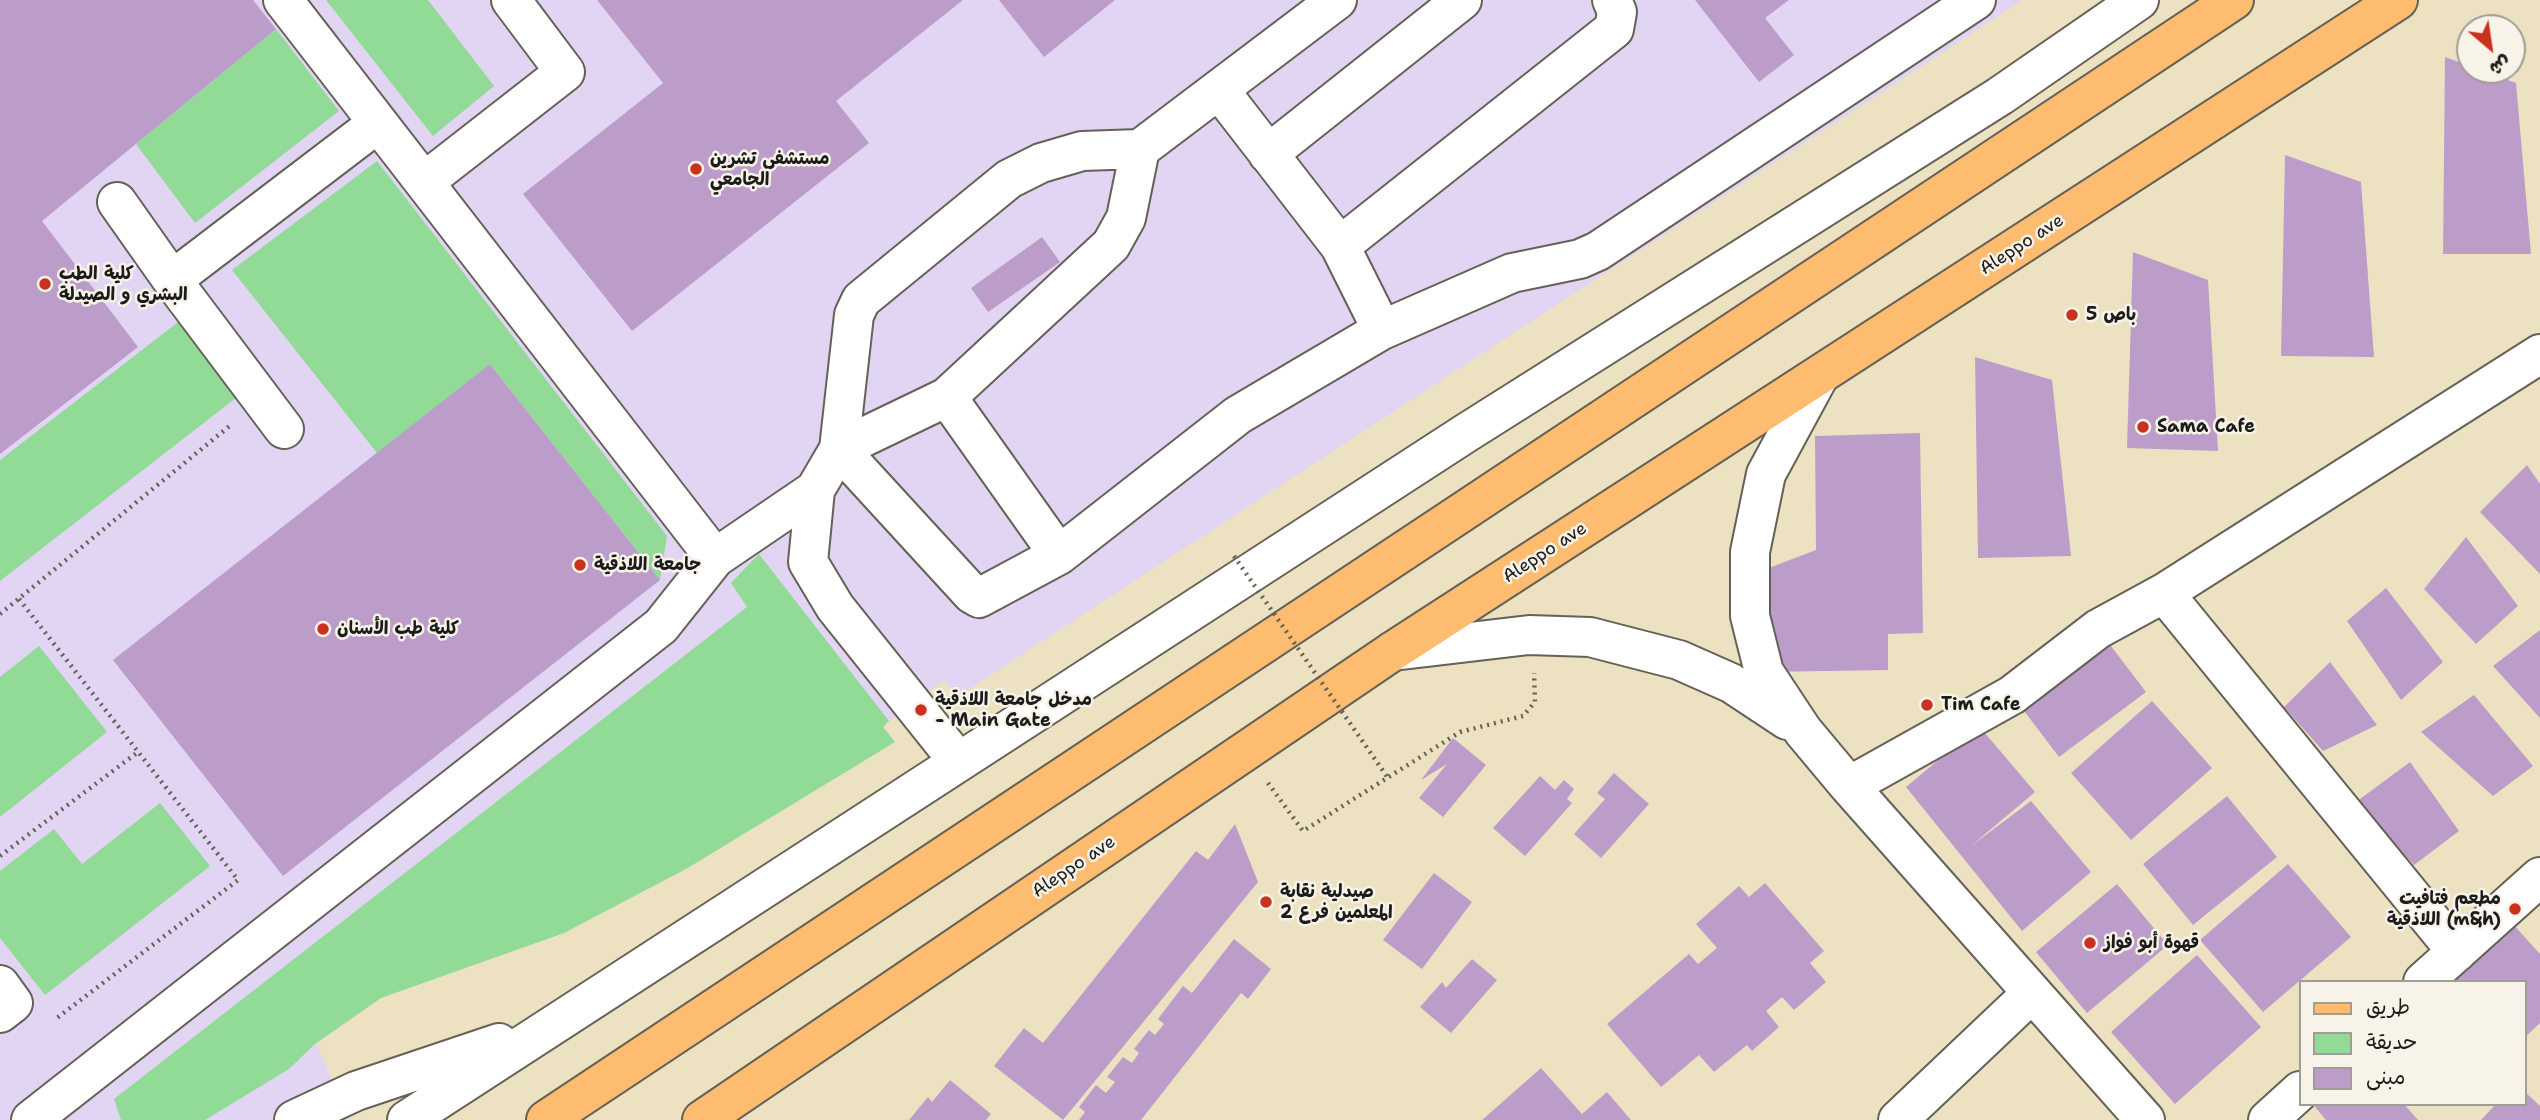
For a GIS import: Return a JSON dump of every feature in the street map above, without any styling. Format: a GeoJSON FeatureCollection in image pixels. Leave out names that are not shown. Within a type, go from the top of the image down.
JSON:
{"type":"FeatureCollection","features":[{"type":"Feature","properties":{"kind":"main road"},"geometry":{"type":"LineString","coordinates":[[546,1120],[2234,0]]}},
{"type":"Feature","properties":{"kind":"main road","name":"Aleppo ave"},"geometry":{"type":"LineString","coordinates":[[702,1120],[1393,650],[1818,378],[2398,0]]}},
{"type":"Feature","properties":{"kind":"street"},"geometry":{"type":"LineString","coordinates":[[283,0],[715,558]]}},
{"type":"Feature","properties":{"kind":"street"},"geometry":{"type":"LineString","coordinates":[[424,182],[565,72],[511,0]]}},
{"type":"Feature","properties":{"kind":"street"},"geometry":{"type":"LineString","coordinates":[[958,761],[835,607],[808,562],[816,490],[839,449],[854,316],[861,300],[1009,179],[1041,163],[1082,151],[1140,149],[1220,92],[1337,0]]}},
{"type":"Feature","properties":{"kind":"street"},"geometry":{"type":"LineString","coordinates":[[1268,154],[1462,0]]}},
{"type":"Feature","properties":{"kind":"street"},"geometry":{"type":"LineString","coordinates":[[1340,246],[1614,29],[1617,12],[1612,0]]}},
{"type":"Feature","properties":{"kind":"street"},"geometry":{"type":"LineString","coordinates":[[839,449],[972,594],[979,598],[1059,555],[1238,415],[1382,330],[1513,273],[1580,259],[1598,251],[1976,0]]}},
{"type":"Feature","properties":{"kind":"street"},"geometry":{"type":"LineString","coordinates":[[407,1120],[1466,433],[2000,96],[2139,0]]}},
{"type":"Feature","properties":{"kind":"street"},"geometry":{"type":"LineString","coordinates":[[1220,92],[1340,246],[1382,330]]}},
{"type":"Feature","properties":{"kind":"street"},"geometry":{"type":"LineString","coordinates":[[172,280],[378,123]]}},
{"type":"Feature","properties":{"kind":"street"},"geometry":{"type":"LineString","coordinates":[[839,449],[947,397],[1111,245],[1126,218],[1140,149]]}},
{"type":"Feature","properties":{"kind":"street"},"geometry":{"type":"LineString","coordinates":[[117,202],[273,414]]}},
{"type":"Feature","properties":{"kind":"street"},"geometry":{"type":"LineString","coordinates":[[1849,786],[2012,695],[2098,629],[2164,593],[2540,354]]}},
{"type":"Feature","properties":{"kind":"street"},"geometry":{"type":"LineString","coordinates":[[1818,378],[1766,474],[1750,552],[1750,616],[1764,673],[1803,731],[1849,786],[2145,1120]]}},
{"type":"Feature","properties":{"kind":"street"},"geometry":{"type":"LineString","coordinates":[[947,397],[1059,555]]}},
{"type":"Feature","properties":{"kind":"street"},"geometry":{"type":"LineString","coordinates":[[31,1120],[661,626],[715,558],[816,490]]}},
{"type":"Feature","properties":{"kind":"street"},"geometry":{"type":"LineString","coordinates":[[2164,593],[2457,952]]}},
{"type":"Feature","properties":{"kind":"street"},"geometry":{"type":"LineString","coordinates":[[1393,650],[1529,635],[1590,637],[1679,660],[1731,682],[1803,731]]}},
{"type":"Feature","properties":{"kind":"street"},"geometry":{"type":"LineString","coordinates":[[2425,980],[2540,877]]}},
{"type":"Feature","properties":{"kind":"street"},"geometry":{"type":"LineString","coordinates":[[0,985],[13,1003],[0,1013]]}},
{"type":"Feature","properties":{"kind":"street"},"geometry":{"type":"LineString","coordinates":[[1898,1120],[2032,993]]}},
{"type":"Feature","properties":{"kind":"street"},"geometry":{"type":"LineString","coordinates":[[294,1120],[356,1091],[548,1027]]}},
{"type":"Feature","properties":{"kind":"street"},"geometry":{"type":"LineString","coordinates":[[81,1120],[93,1071]]}},
{"type":"Feature","properties":{"kind":"street"},"geometry":{"type":"LineString","coordinates":[[2268,1120],[2298,1093]]}},
{"type":"Feature","properties":{"kind":"path"},"geometry":{"type":"LineString","coordinates":[[0,614],[273,414]]}},
{"type":"Feature","properties":{"kind":"path"},"geometry":{"type":"LineString","coordinates":[[1234,556],[1388,778]]}},
{"type":"Feature","properties":{"kind":"path"},"geometry":{"type":"LineString","coordinates":[[19,599],[238,880],[57,1018]]}},
{"type":"Feature","properties":{"kind":"path"},"geometry":{"type":"LineString","coordinates":[[1245,751],[1303,831],[1460,732],[1524,716],[1530,710],[1536,693],[1529,635]]}},
{"type":"Feature","properties":{"kind":"path"},"geometry":{"type":"LineString","coordinates":[[0,856],[138,752]]}},
{"type":"Feature","properties":{"kind":"shaded area","name":"جامعة اللاذقية"},"geometry":{"type":"Polygon","coordinates":[[[0,0],[2023,0],[957,697],[944,680],[883,726],[895,742],[686,869],[564,933],[381,998],[316,1044],[350,1118],[0,1120],[0,0]]]}},
{"type":"Feature","properties":{"kind":"green space"},"geometry":{"type":"Polygon","coordinates":[[[326,0],[428,0],[494,86],[433,136],[326,0]]]}},
{"type":"Feature","properties":{"kind":"green space"},"geometry":{"type":"Polygon","coordinates":[[[276,29],[339,111],[195,223],[136,144],[276,29]]]}},
{"type":"Feature","properties":{"kind":"green space"},"geometry":{"type":"Polygon","coordinates":[[[377,161],[667,536],[660,580],[491,365],[377,453],[232,270],[377,161]]]}},
{"type":"Feature","properties":{"kind":"green space"},"geometry":{"type":"Polygon","coordinates":[[[182,319],[241,394],[0,581],[0,460],[182,319]]]}},
{"type":"Feature","properties":{"kind":"green space"},"geometry":{"type":"Polygon","coordinates":[[[759,554],[889,721],[883,727],[895,742],[686,869],[564,933],[381,998],[315,1044],[289,1069],[205,1120],[121,1120],[114,1099],[747,607],[731,583],[759,554]]]}},
{"type":"Feature","properties":{"kind":"green space"},"geometry":{"type":"Polygon","coordinates":[[[39,646],[107,732],[0,817],[0,677],[39,646]]]}},
{"type":"Feature","properties":{"kind":"green space"},"geometry":{"type":"Polygon","coordinates":[[[160,803],[210,866],[45,995],[0,938],[0,871],[54,829],[82,864],[160,803]]]}},
{"type":"Feature","properties":{"kind":"building","name":"كلية الطب البشري و الصيدلة"},"geometry":{"type":"Polygon","coordinates":[[[0,0],[253,0],[276,29],[42,221],[138,347],[0,454],[0,0]]]}},
{"type":"Feature","properties":{"kind":"building","name":"مستشفى تشرين الجامعي"},"geometry":{"type":"Polygon","coordinates":[[[597,0],[963,0],[836,101],[869,143],[632,331],[523,194],[663,83],[597,0]]]}},
{"type":"Feature","properties":{"kind":"building"},"geometry":{"type":"Polygon","coordinates":[[[999,0],[1115,0],[1044,57],[999,0]]]}},
{"type":"Feature","properties":{"kind":"building"},"geometry":{"type":"Polygon","coordinates":[[[1695,0],[1789,0],[1765,18],[1794,55],[1759,82],[1695,0]]]}},
{"type":"Feature","properties":{"kind":"building"},"geometry":{"type":"Polygon","coordinates":[[[2445,57],[2456,61],[2456,84],[2516,84],[2531,254],[2443,254],[2445,57]]]}},
{"type":"Feature","properties":{"kind":"building"},"geometry":{"type":"Polygon","coordinates":[[[2285,155],[2361,182],[2374,357],[2281,356],[2285,155]]]}},
{"type":"Feature","properties":{"kind":"building"},"geometry":{"type":"Polygon","coordinates":[[[1042,237],[1060,262],[988,312],[971,288],[1042,237]]]}},
{"type":"Feature","properties":{"kind":"building"},"geometry":{"type":"Polygon","coordinates":[[[2133,252],[2208,280],[2218,451],[2127,448],[2133,252]]]}},
{"type":"Feature","properties":{"kind":"building"},"geometry":{"type":"Polygon","coordinates":[[[1975,357],[2052,380],[2071,556],[1978,558],[1975,357]]]}},
{"type":"Feature","properties":{"kind":"building"},"geometry":{"type":"Polygon","coordinates":[[[490,364],[660,580],[283,876],[113,660],[490,364]]]}},
{"type":"Feature","properties":{"kind":"building"},"geometry":{"type":"Polygon","coordinates":[[[1920,433],[1923,633],[1888,634],[1888,670],[1764,672],[1745,577],[1816,550],[1815,436],[1920,433]]]}},
{"type":"Feature","properties":{"kind":"building"},"geometry":{"type":"Polygon","coordinates":[[[2527,465],[2540,484],[2540,574],[2480,512],[2527,465]]]}},
{"type":"Feature","properties":{"kind":"building"},"geometry":{"type":"Polygon","coordinates":[[[2466,537],[2518,606],[2476,644],[2424,589],[2466,537]]]}},
{"type":"Feature","properties":{"kind":"building"},"geometry":{"type":"Polygon","coordinates":[[[2386,588],[2443,662],[2401,700],[2347,621],[2386,588]]]}},
{"type":"Feature","properties":{"kind":"building"},"geometry":{"type":"Polygon","coordinates":[[[2098,629],[2146,692],[2059,757],[2012,695],[2098,629]]]}},
{"type":"Feature","properties":{"kind":"building"},"geometry":{"type":"Polygon","coordinates":[[[2540,630],[2540,718],[2493,666],[2540,630]]]}},
{"type":"Feature","properties":{"kind":"building"},"geometry":{"type":"Polygon","coordinates":[[[2330,662],[2377,725],[2323,751],[2284,707],[2330,662]]]}},
{"type":"Feature","properties":{"kind":"building"},"geometry":{"type":"Polygon","coordinates":[[[2474,695],[2533,766],[2493,796],[2421,732],[2474,695]]]}},
{"type":"Feature","properties":{"kind":"building"},"geometry":{"type":"Polygon","coordinates":[[[2152,701],[2212,768],[2131,840],[2071,773],[2152,701]]]}},
{"type":"Feature","properties":{"kind":"building"},"geometry":{"type":"Polygon","coordinates":[[[1979,726],[2035,792],[1971,846],[2031,801],[2091,872],[2022,931],[1906,787],[1979,726]]]}},
{"type":"Feature","properties":{"kind":"building"},"geometry":{"type":"Polygon","coordinates":[[[1453,738],[1486,765],[1443,817],[1419,798],[1447,764],[1421,780],[1453,738]]]}},
{"type":"Feature","properties":{"kind":"building"},"geometry":{"type":"Polygon","coordinates":[[[2410,762],[2459,831],[2414,865],[2356,802],[2410,762]]]}},
{"type":"Feature","properties":{"kind":"building"},"geometry":{"type":"Polygon","coordinates":[[[1614,773],[1649,804],[1601,858],[1574,834],[1605,799],[1597,793],[1614,773]]]}},
{"type":"Feature","properties":{"kind":"building"},"geometry":{"type":"Polygon","coordinates":[[[1540,776],[1555,790],[1564,780],[1574,789],[1567,799],[1572,803],[1525,856],[1493,828],[1540,776]]]}},
{"type":"Feature","properties":{"kind":"building"},"geometry":{"type":"Polygon","coordinates":[[[2227,796],[2277,857],[2193,925],[2143,864],[2227,796]]]}},
{"type":"Feature","properties":{"kind":"building"},"geometry":{"type":"Polygon","coordinates":[[[1235,824],[1258,882],[1063,1120],[994,1066],[1024,1028],[1043,1043],[1196,851],[1208,860],[1235,824]]]}},
{"type":"Feature","properties":{"kind":"building"},"geometry":{"type":"Polygon","coordinates":[[[2288,864],[2351,937],[2263,1012],[2200,940],[2288,864]]]}},
{"type":"Feature","properties":{"kind":"building"},"geometry":{"type":"Polygon","coordinates":[[[1434,873],[1472,902],[1422,969],[1383,940],[1434,873]]]}},
{"type":"Feature","properties":{"kind":"building"},"geometry":{"type":"Polygon","coordinates":[[[1765,883],[1824,951],[1810,963],[1826,982],[1794,1010],[1782,997],[1766,1011],[1779,1027],[1752,1051],[1747,1045],[1714,1072],[1699,1055],[1661,1087],[1607,1024],[1689,954],[1698,964],[1717,948],[1696,924],[1739,886],[1749,897],[1765,883]]]}},
{"type":"Feature","properties":{"kind":"building"},"geometry":{"type":"Polygon","coordinates":[[[2117,884],[2168,945],[2087,1013],[2036,952],[2117,884]]]}},
{"type":"Feature","properties":{"kind":"building"},"geometry":{"type":"Polygon","coordinates":[[[2511,922],[2540,954],[2540,1023],[2526,1036],[2526,980],[2457,980],[2453,975],[2511,922]]]}},
{"type":"Feature","properties":{"kind":"building"},"geometry":{"type":"Polygon","coordinates":[[[1234,939],[1271,969],[1248,999],[1241,993],[1141,1120],[1079,1120],[1085,1112],[1079,1107],[1096,1085],[1106,1093],[1115,1082],[1107,1077],[1123,1057],[1132,1063],[1139,1053],[1134,1049],[1149,1030],[1155,1035],[1164,1024],[1158,1019],[1183,986],[1192,993],[1234,939]]]}},
{"type":"Feature","properties":{"kind":"building"},"geometry":{"type":"Polygon","coordinates":[[[2197,955],[2261,1027],[2175,1104],[2111,1032],[2197,955]]]}},
{"type":"Feature","properties":{"kind":"building"},"geometry":{"type":"Polygon","coordinates":[[[1472,959],[1497,980],[1451,1033],[1420,1007],[1442,982],[1446,988],[1472,959]]]}},
{"type":"Feature","properties":{"kind":"building"},"geometry":{"type":"Polygon","coordinates":[[[1541,1068],[1582,1114],[1607,1092],[1631,1120],[1482,1120],[1541,1068]]]}},
{"type":"Feature","properties":{"kind":"building"},"geometry":{"type":"Polygon","coordinates":[[[950,1080],[991,1114],[986,1120],[909,1120],[928,1097],[932,1102],[950,1080]]]}},
{"type":"Feature","properties":{"kind":"building"},"geometry":{"type":"Polygon","coordinates":[[[2526,1093],[2540,1106],[2540,1120],[2481,1120],[2494,1106],[2526,1106],[2526,1093]]]}},
{"type":"Feature","properties":{"kind":"building"},"geometry":{"type":"Polygon","coordinates":[[[2406,1106],[2418,1120],[2326,1120],[2315,1107],[2406,1106]]]}},
{"type":"Feature","properties":{"kind":"place","name":"مستشفى تشرين الجامعي"},"geometry":{"type":"Point","coordinates":[696,169]}},
{"type":"Feature","properties":{"kind":"place","name":"كلية الطب البشري و الصيدلة"},"geometry":{"type":"Point","coordinates":[45,284]}},
{"type":"Feature","properties":{"kind":"place","name":"باص 5"},"geometry":{"type":"Point","coordinates":[2072,315]}},
{"type":"Feature","properties":{"kind":"place","name":"Sama Cafe"},"geometry":{"type":"Point","coordinates":[2143,427]}},
{"type":"Feature","properties":{"kind":"place","name":"جامعة اللاذقية"},"geometry":{"type":"Point","coordinates":[580,565]}},
{"type":"Feature","properties":{"kind":"place","name":"كلية طب الأسنان"},"geometry":{"type":"Point","coordinates":[323,629]}},
{"type":"Feature","properties":{"kind":"place","name":"Tim Cafe"},"geometry":{"type":"Point","coordinates":[1927,705]}},
{"type":"Feature","properties":{"kind":"place","name":"مدخل جامعة اللاذقية - Main Gate"},"geometry":{"type":"Point","coordinates":[921,710]}},
{"type":"Feature","properties":{"kind":"place","name":"صيدلية نقابة المعلمين فرع 2"},"geometry":{"type":"Point","coordinates":[1266,902]}},
{"type":"Feature","properties":{"kind":"place","name":"مطعم فتافيت اللاذقية (m&h)"},"geometry":{"type":"Point","coordinates":[2515,909]}},
{"type":"Feature","properties":{"kind":"place","name":"قهوة أبو فواز"},"geometry":{"type":"Point","coordinates":[2090,943]}}]}
